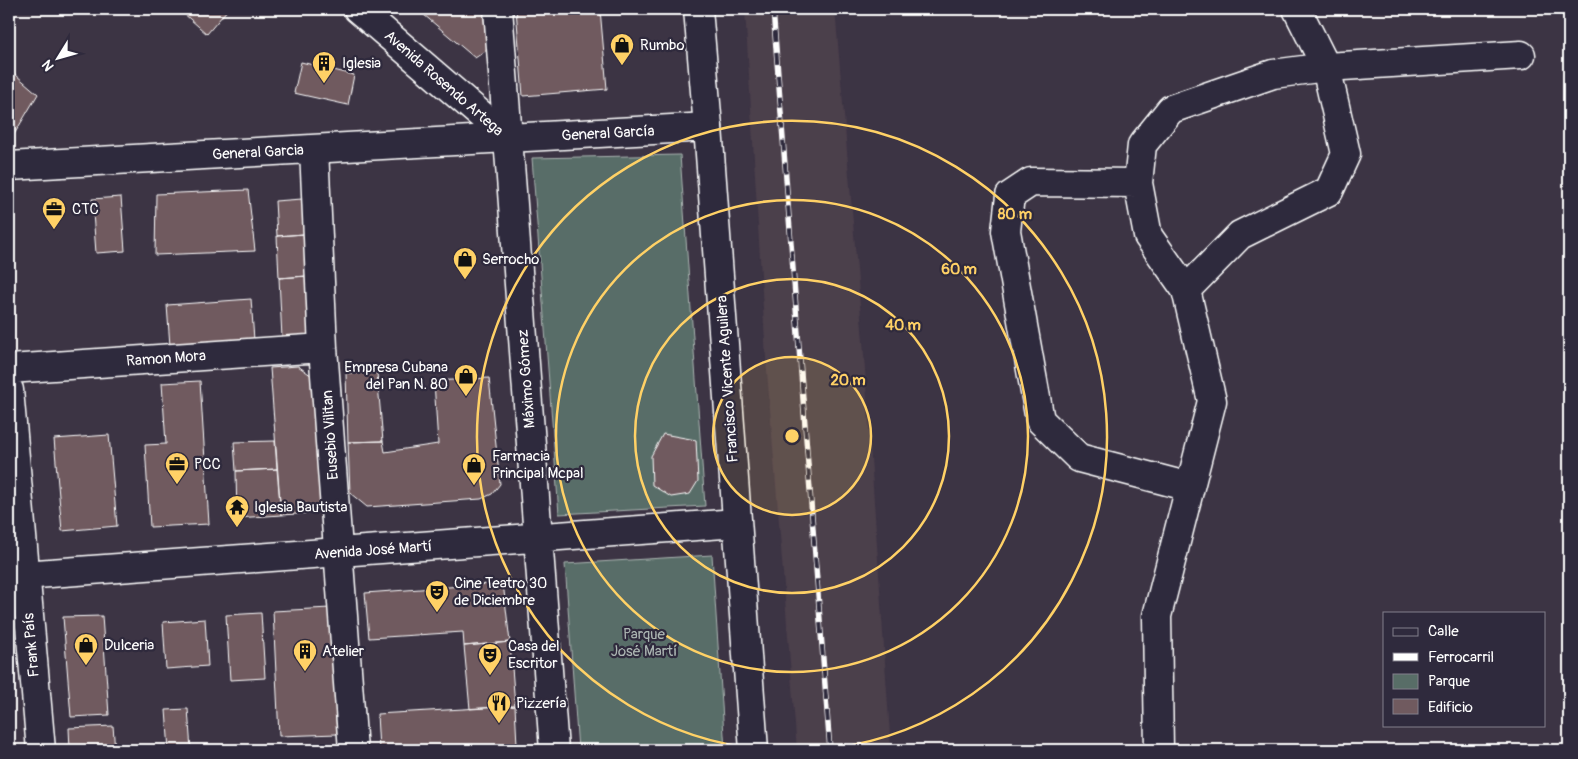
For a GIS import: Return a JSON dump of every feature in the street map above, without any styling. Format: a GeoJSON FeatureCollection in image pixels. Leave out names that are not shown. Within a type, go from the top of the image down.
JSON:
{"type":"FeatureCollection","features":[{"type":"Feature","properties":{"kind":"main road","name":"Avenida Rosendo Artega"},"geometry":{"type":"LineString","coordinates":[[358,9],[508,138]]}},
{"type":"Feature","properties":{"kind":"main road","name":"Máximo Gómez"},"geometry":{"type":"LineString","coordinates":[[498,9],[554,750]]}},
{"type":"Feature","properties":{"kind":"main road","name":"Francisco Vicente Aguilera"},"geometry":{"type":"LineString","coordinates":[[698,9],[754,750]]}},
{"type":"Feature","properties":{"kind":"main road"},"geometry":{"type":"LineString","coordinates":[[1186,290],[1240,235],[1329,191],[1346,154],[1326,66],[1297,9]]}},
{"type":"Feature","properties":{"kind":"main road"},"geometry":{"type":"LineString","coordinates":[[1159,750],[1157,616],[1212,401],[1186,290],[1148,236],[1138,182],[1142,145],[1171,109],[1273,74],[1326,66],[1522,56]]}},
{"type":"Feature","properties":{"kind":"main road","name":"General García"},"geometry":{"type":"LineString","coordinates":[[508,138],[708,127]]}},
{"type":"Feature","properties":{"kind":"main road","name":"General Garcia"},"geometry":{"type":"LineString","coordinates":[[9,166],[508,138]]}},
{"type":"Feature","properties":{"kind":"main road","name":"Eusebio Vilitan"},"geometry":{"type":"LineString","coordinates":[[314,149],[323,348],[353,750]]}},
{"type":"Feature","properties":{"kind":"main road"},"geometry":{"type":"LineString","coordinates":[[1138,182],[1031,182],[1010,196],[1006,231],[1040,420],[1079,458],[1190,488]]}},
{"type":"Feature","properties":{"kind":"main road","name":"Ramon Mora"},"geometry":{"type":"LineString","coordinates":[[9,369],[323,348]]}},
{"type":"Feature","properties":{"kind":"main road","name":"Frank País"},"geometry":{"type":"LineString","coordinates":[[9,390],[17,576],[41,750]]}},
{"type":"Feature","properties":{"kind":"main road","name":"Avenida José Martí"},"geometry":{"type":"LineString","coordinates":[[17,576],[738,523]]}},
{"type":"Feature","properties":{"kind":"shaded area"},"geometry":{"type":"Polygon","coordinates":[[[745,9],[835,9],[863,341],[891,750],[797,750],[766,358],[745,9]]]}},
{"type":"Feature","properties":{"kind":"green space"},"geometry":{"type":"Polygon","coordinates":[[[680,155],[705,506],[559,514],[532,158],[680,155]]]}},
{"type":"Feature","properties":{"kind":"green space","name":"Parque José Martí"},"geometry":{"type":"Polygon","coordinates":[[[712,555],[725,750],[578,750],[565,564],[712,555]]]}},
{"type":"Feature","properties":{"kind":"building"},"geometry":{"type":"Polygon","coordinates":[[[185,9],[228,9],[207,34],[182,12],[185,9]]]}},
{"type":"Feature","properties":{"kind":"building"},"geometry":{"type":"Polygon","coordinates":[[[417,9],[483,9],[487,50],[475,58],[417,9]]]}},
{"type":"Feature","properties":{"kind":"building"},"geometry":{"type":"Polygon","coordinates":[[[516,9],[600,9],[607,89],[523,96],[516,9]]]}},
{"type":"Feature","properties":{"kind":"building","name":"Iglesia"},"geometry":{"type":"Polygon","coordinates":[[[301,62],[354,75],[348,105],[294,93],[301,62]]]}},
{"type":"Feature","properties":{"kind":"building"},"geometry":{"type":"Polygon","coordinates":[[[9,69],[38,94],[9,143],[9,69]]]}},
{"type":"Feature","properties":{"kind":"building"},"geometry":{"type":"Polygon","coordinates":[[[248,190],[255,251],[155,255],[156,194],[248,190]]]}},
{"type":"Feature","properties":{"kind":"building"},"geometry":{"type":"Polygon","coordinates":[[[121,197],[125,251],[96,253],[92,199],[121,197]]]}},
{"type":"Feature","properties":{"kind":"building"},"geometry":{"type":"Polygon","coordinates":[[[302,199],[304,234],[277,236],[275,201],[302,199]]]}},
{"type":"Feature","properties":{"kind":"building"},"geometry":{"type":"Polygon","coordinates":[[[304,234],[307,276],[279,278],[277,236],[304,234]]]}},
{"type":"Feature","properties":{"kind":"building"},"geometry":{"type":"Polygon","coordinates":[[[307,276],[310,337],[282,338],[279,278],[307,276]]]}},
{"type":"Feature","properties":{"kind":"building"},"geometry":{"type":"Polygon","coordinates":[[[251,299],[254,340],[170,346],[167,305],[251,299]]]}},
{"type":"Feature","properties":{"kind":"building"},"geometry":{"type":"Polygon","coordinates":[[[298,366],[312,376],[321,501],[312,513],[281,515],[270,368],[298,366]]]}},
{"type":"Feature","properties":{"kind":"building"},"geometry":{"type":"Polygon","coordinates":[[[346,373],[377,373],[383,441],[348,442],[346,373]]]}},
{"type":"Feature","properties":{"kind":"building"},"geometry":{"type":"Polygon","coordinates":[[[489,378],[500,484],[492,494],[481,499],[367,507],[350,493],[348,442],[383,441],[385,452],[438,444],[434,381],[489,378]]]}},
{"type":"Feature","properties":{"kind":"building","name":"PCC"},"geometry":{"type":"Polygon","coordinates":[[[200,381],[209,524],[150,527],[145,445],[166,444],[162,383],[200,381]]]}},
{"type":"Feature","properties":{"kind":"building"},"geometry":{"type":"Polygon","coordinates":[[[663,434],[696,440],[698,481],[690,494],[671,497],[652,485],[651,456],[663,434]]]}},
{"type":"Feature","properties":{"kind":"building"},"geometry":{"type":"Polygon","coordinates":[[[109,435],[117,526],[62,531],[54,439],[109,435]]]}},
{"type":"Feature","properties":{"kind":"building"},"geometry":{"type":"Polygon","coordinates":[[[275,441],[277,469],[236,471],[234,442],[275,441]]]}},
{"type":"Feature","properties":{"kind":"building"},"geometry":{"type":"Polygon","coordinates":[[[277,469],[281,515],[237,518],[236,471],[277,469]]]}},
{"type":"Feature","properties":{"kind":"building","name":"Cine Teatro 30 de Diciembre"},"geometry":{"type":"Polygon","coordinates":[[[503,583],[510,642],[464,646],[463,632],[369,638],[365,593],[503,583]]]}},
{"type":"Feature","properties":{"kind":"building","name":"Atelier"},"geometry":{"type":"Polygon","coordinates":[[[330,608],[337,734],[279,736],[273,611],[330,608]]]}},
{"type":"Feature","properties":{"kind":"building"},"geometry":{"type":"Polygon","coordinates":[[[261,613],[265,678],[230,680],[226,615],[261,613]]]}},
{"type":"Feature","properties":{"kind":"building","name":"Dulceria"},"geometry":{"type":"Polygon","coordinates":[[[102,616],[109,715],[71,717],[63,617],[102,616]]]}},
{"type":"Feature","properties":{"kind":"building"},"geometry":{"type":"Polygon","coordinates":[[[205,619],[208,666],[166,669],[163,622],[205,619]]]}},
{"type":"Feature","properties":{"kind":"building","name":"Casa del Escritor"},"geometry":{"type":"Polygon","coordinates":[[[510,642],[515,706],[470,709],[464,646],[510,642]]]}},
{"type":"Feature","properties":{"kind":"building"},"geometry":{"type":"Polygon","coordinates":[[[515,706],[517,745],[379,750],[377,714],[515,706]]]}},
{"type":"Feature","properties":{"kind":"building"},"geometry":{"type":"Polygon","coordinates":[[[188,709],[191,750],[169,750],[166,710],[188,709]]]}},
{"type":"Feature","properties":{"kind":"building"},"geometry":{"type":"Polygon","coordinates":[[[113,726],[115,750],[70,750],[69,728],[113,726]]]}},
{"type":"Feature","properties":{"kind":"railway"},"geometry":{"type":"LineString","coordinates":[[773,9],[830,750]]}},
{"type":"Feature","properties":{"kind":"place","name":"Rumbo"},"geometry":{"type":"Point","coordinates":[622,66]}},
{"type":"Feature","properties":{"kind":"place","name":"Iglesia"},"geometry":{"type":"Point","coordinates":[324,84]}},
{"type":"Feature","properties":{"kind":"place","name":"CTC"},"geometry":{"type":"Point","coordinates":[54,230]}},
{"type":"Feature","properties":{"kind":"place","name":"Serrocho"},"geometry":{"type":"Point","coordinates":[465,280]}},
{"type":"Feature","properties":{"kind":"place","name":"Empresa Cubana del Pan N. 80"},"geometry":{"type":"Point","coordinates":[466,397]}},
{"type":"Feature","properties":{"kind":"place","name":"PCC"},"geometry":{"type":"Point","coordinates":[177,485]}},
{"type":"Feature","properties":{"kind":"place","name":"Farmacia Principal Mcpal"},"geometry":{"type":"Point","coordinates":[474,486]}},
{"type":"Feature","properties":{"kind":"place","name":"Iglesia Bautista"},"geometry":{"type":"Point","coordinates":[237,528]}},
{"type":"Feature","properties":{"kind":"place","name":"Cine Teatro 30 de Diciembre"},"geometry":{"type":"Point","coordinates":[437,613]}},
{"type":"Feature","properties":{"kind":"place","name":"Dulceria"},"geometry":{"type":"Point","coordinates":[86,666]}},
{"type":"Feature","properties":{"kind":"place","name":"Atelier"},"geometry":{"type":"Point","coordinates":[305,672]}},
{"type":"Feature","properties":{"kind":"place","name":"Casa del Escritor"},"geometry":{"type":"Point","coordinates":[490,676]}},
{"type":"Feature","properties":{"kind":"place","name":"Pizzería"},"geometry":{"type":"Point","coordinates":[499,724]}}]}
